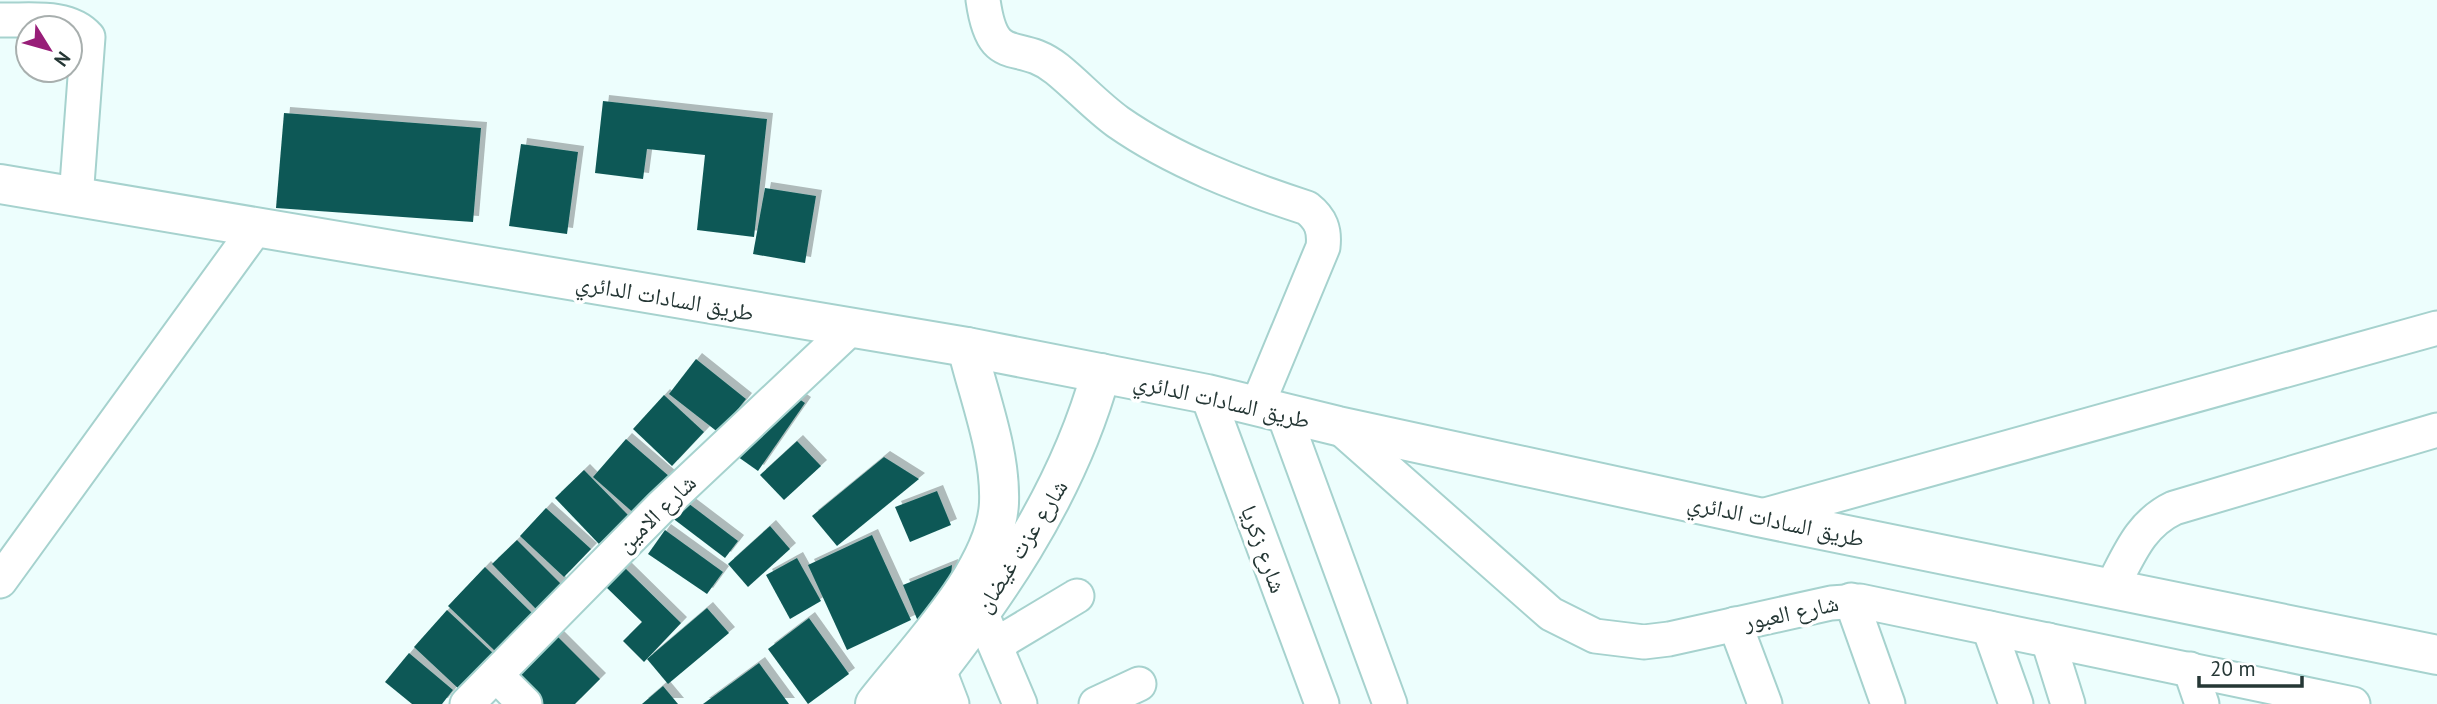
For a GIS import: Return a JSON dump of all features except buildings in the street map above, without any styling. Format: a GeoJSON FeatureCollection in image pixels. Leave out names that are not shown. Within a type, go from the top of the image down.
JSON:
{"type":"FeatureCollection","features":[{"type":"Feature","properties":{"kind":"main road","name":"طريق السادات الدائري"},"geometry":{"type":"LineString","coordinates":[[0,184],[967,347],[1207,394],[1338,426],[1758,517],[2437,655]]}},
{"type":"Feature","properties":{"kind":"main road","name":"شارع عزت غيضان"},"geometry":{"type":"LineString","coordinates":[[875,704],[975,575],[991,541],[999,505],[996,467],[967,347]]}},
{"type":"Feature","properties":{"kind":"main road","name":"شارع عزت غيضان"},"geometry":{"type":"LineString","coordinates":[[911,704],[945,687],[989,628],[1051,503],[1090,414],[1101,373]]}},
{"type":"Feature","properties":{"kind":"street"},"geometry":{"type":"LineString","coordinates":[[983,0],[987,27],[999,45],[1019,55],[1044,61],[1118,122],[1179,159],[1307,208],[1322,225],[1324,236],[1295,320],[1270,409],[1390,704]]}},
{"type":"Feature","properties":{"kind":"street"},"geometry":{"type":"LineString","coordinates":[[0,20],[68,23],[80,27],[88,37],[76,198]]}},
{"type":"Feature","properties":{"kind":"street"},"geometry":{"type":"LineString","coordinates":[[0,582],[257,228]]}},
{"type":"Feature","properties":{"kind":"street","name":"شارع الامين"},"geometry":{"type":"LineString","coordinates":[[467,704],[661,507],[851,328]]}},
{"type":"Feature","properties":{"kind":"street"},"geometry":{"type":"LineString","coordinates":[[1758,517],[2437,328]]}},
{"type":"Feature","properties":{"kind":"street","name":"شارع زكريا"},"geometry":{"type":"LineString","coordinates":[[1207,394],[1312,700]]}},
{"type":"Feature","properties":{"kind":"street","name":"شارع العبور"},"geometry":{"type":"LineString","coordinates":[[1338,426],[1551,614],[1572,627],[1595,636],[1644,642],[1851,600],[2338,702]]}},
{"type":"Feature","properties":{"kind":"street"},"geometry":{"type":"LineString","coordinates":[[2112,587],[2145,528],[2158,516],[2174,508],[2437,430]]}},
{"type":"Feature","properties":{"kind":"street"},"geometry":{"type":"LineString","coordinates":[[1020,704],[989,628],[1077,596]]}},
{"type":"Feature","properties":{"kind":"street"},"geometry":{"type":"LineString","coordinates":[[1851,600],[1888,704]]}},
{"type":"Feature","properties":{"kind":"street"},"geometry":{"type":"LineString","coordinates":[[1735,624],[1765,704]]}},
{"type":"Feature","properties":{"kind":"street"},"geometry":{"type":"LineString","coordinates":[[1989,628],[2016,704]]}},
{"type":"Feature","properties":{"kind":"street"},"geometry":{"type":"LineString","coordinates":[[2048,640],[2068,704]]}},
{"type":"Feature","properties":{"kind":"street"},"geometry":{"type":"LineString","coordinates":[[2190,669],[2203,704]]}},
{"type":"Feature","properties":{"kind":"street"},"geometry":{"type":"LineString","coordinates":[[496,675],[525,704]]}},
{"type":"Feature","properties":{"kind":"street"},"geometry":{"type":"LineString","coordinates":[[1096,704],[1139,684]]}}]}
